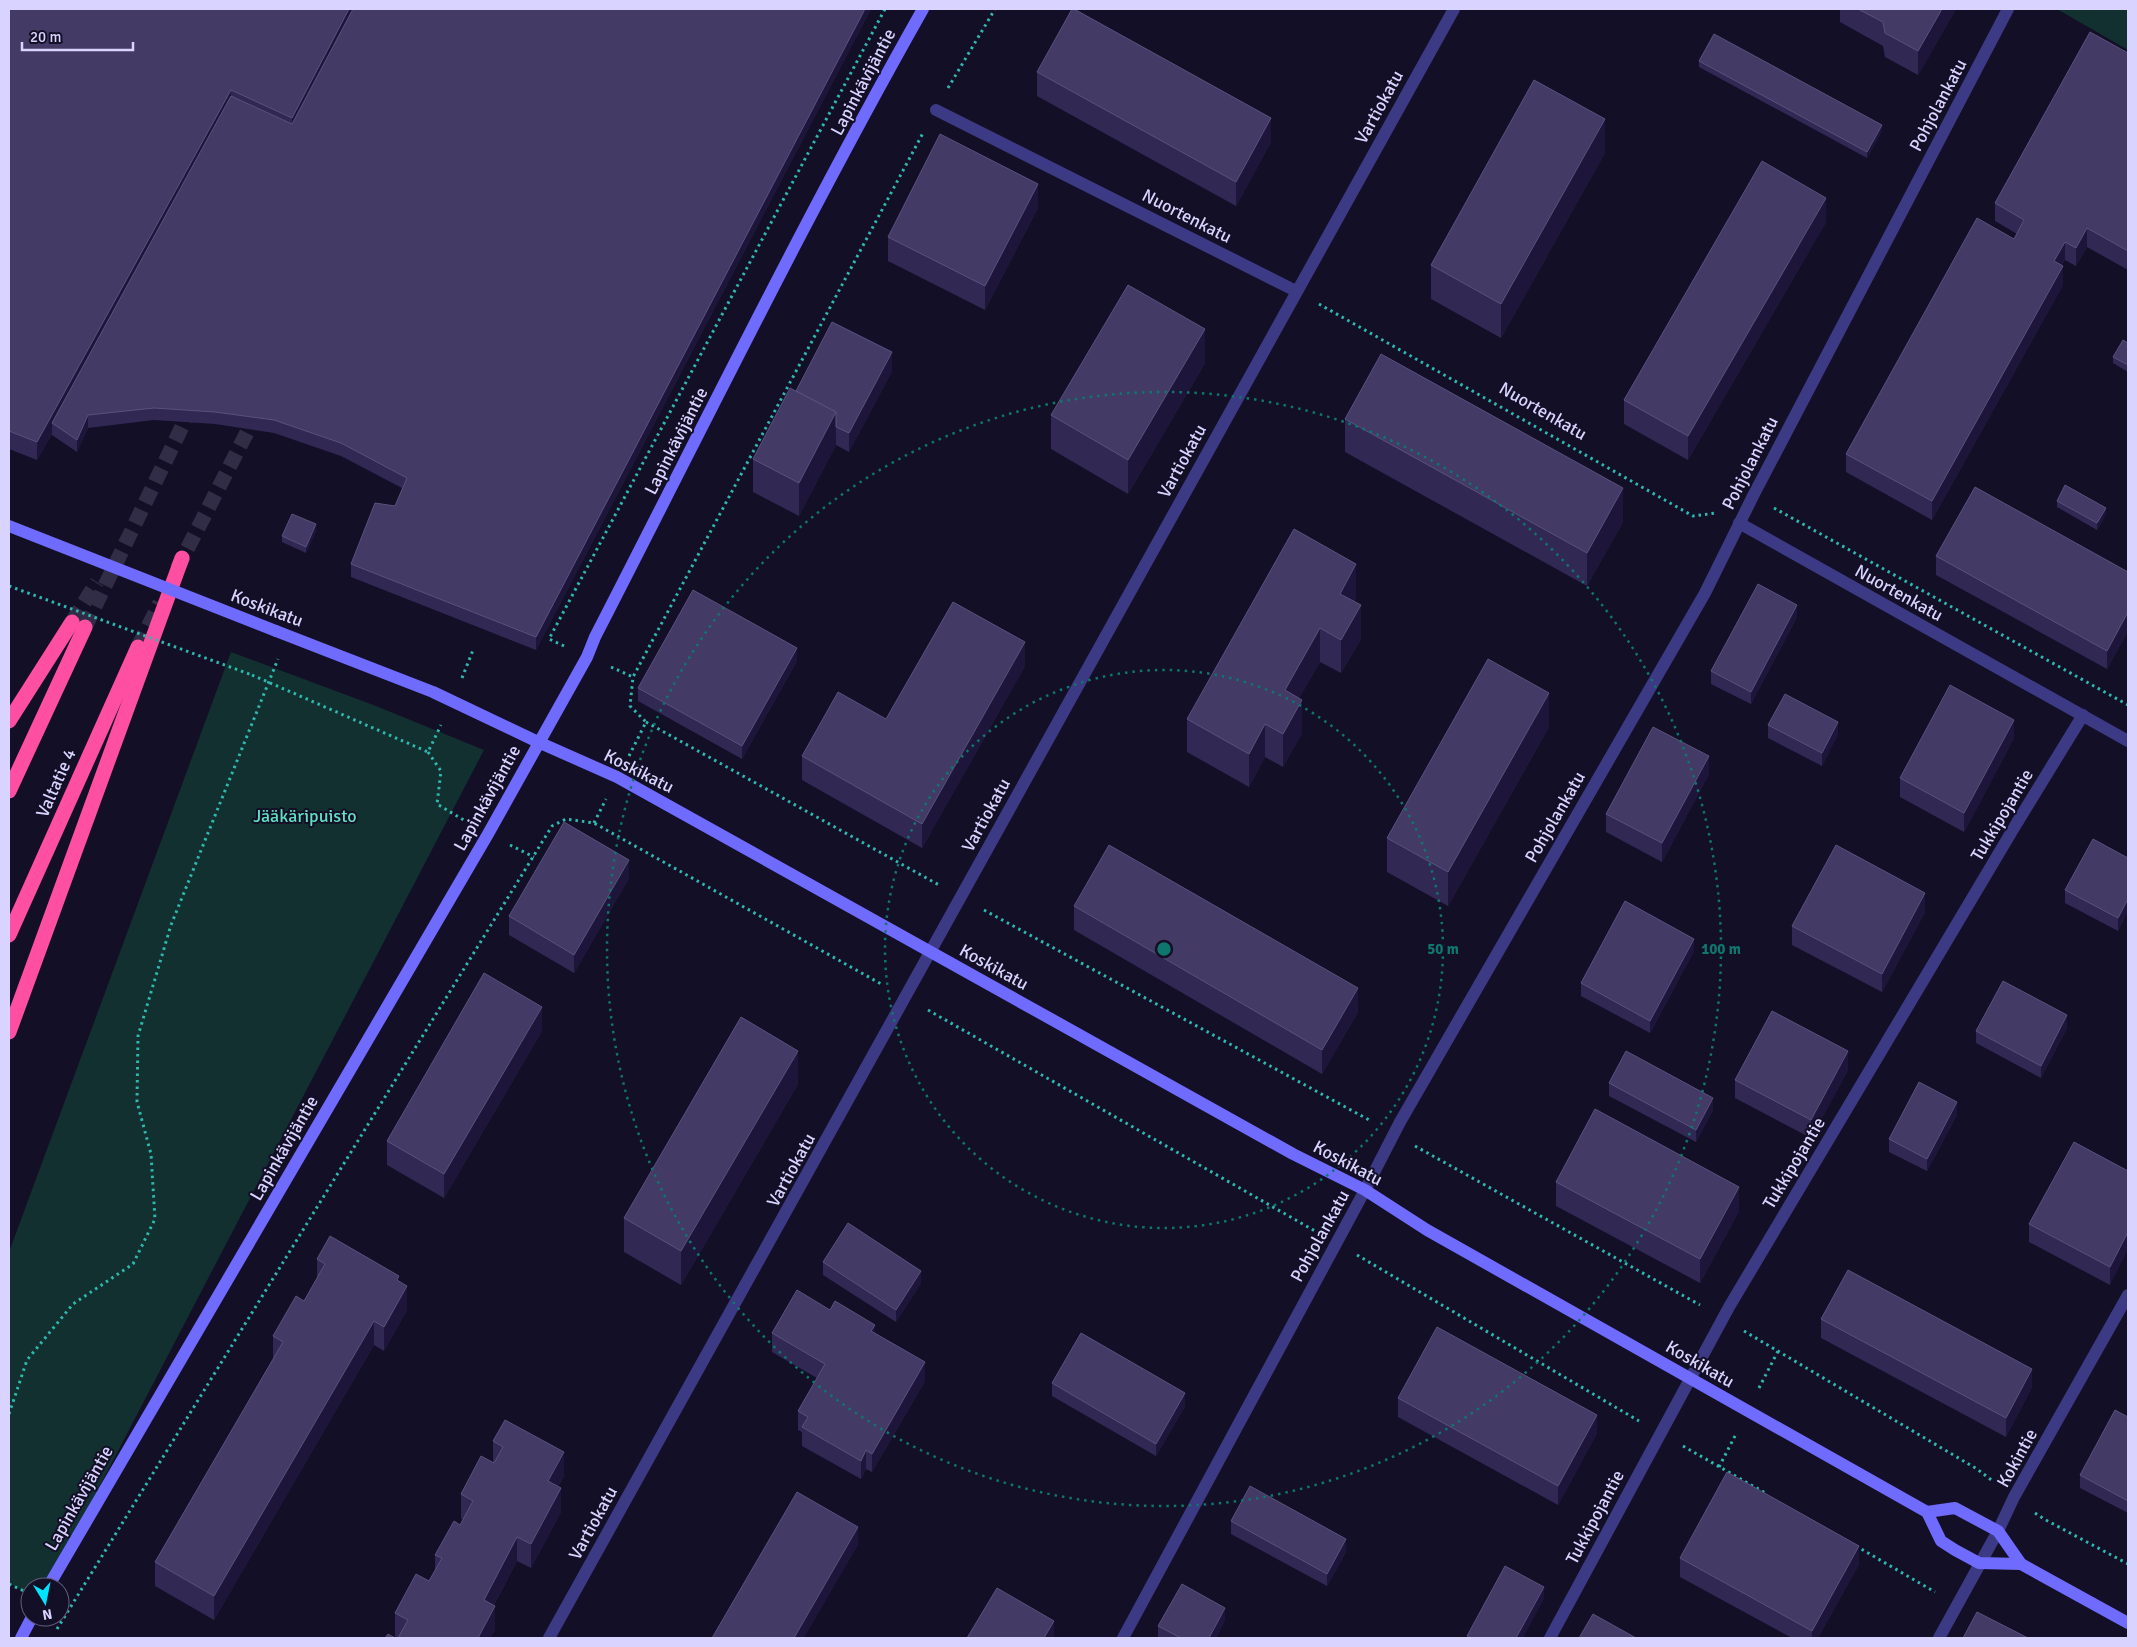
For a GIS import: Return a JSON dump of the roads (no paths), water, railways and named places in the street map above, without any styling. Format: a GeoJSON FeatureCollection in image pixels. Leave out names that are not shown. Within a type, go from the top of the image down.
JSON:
{"type":"FeatureCollection","features":[{"type":"Feature","properties":{"kind":"highway"},"geometry":{"type":"LineString","coordinates":[[9,1032],[182,558]]}},
{"type":"Feature","properties":{"kind":"highway"},"geometry":{"type":"LineString","coordinates":[[9,721],[79,624],[9,791]]}},
{"type":"Feature","properties":{"kind":"highway","name":"Valtatie 4"},"geometry":{"type":"LineString","coordinates":[[9,935],[138,647]]}},
{"type":"Feature","properties":{"kind":"main road","name":"Lapinkävijäntie"},"geometry":{"type":"LineString","coordinates":[[54,1577],[488,834],[587,657],[595,637],[762,312],[887,73],[923,9]]}},
{"type":"Feature","properties":{"kind":"main road","name":"Koskikatu"},"geometry":{"type":"LineString","coordinates":[[9,526],[452,701],[618,777],[1293,1154],[1365,1190],[1427,1230],[1927,1512]]}},
{"type":"Feature","properties":{"kind":"main road"},"geometry":{"type":"LineString","coordinates":[[2021,1564],[1979,1563],[1941,1541],[1927,1512],[1955,1508],[1998,1531],[2021,1564],[2128,1623]]}},
{"type":"Feature","properties":{"kind":"street","name":"Vartiokatu"},"geometry":{"type":"LineString","coordinates":[[549,1638],[1454,9]]}},
{"type":"Feature","properties":{"kind":"street","name":"Pohjolankatu"},"geometry":{"type":"LineString","coordinates":[[1123,1638],[1400,1122],[1705,593],[1753,496],[2008,9]]}},
{"type":"Feature","properties":{"kind":"street","name":"Nuortenkatu"},"geometry":{"type":"LineString","coordinates":[[936,110],[1296,291]]}},
{"type":"Feature","properties":{"kind":"street","name":"Nuortenkatu"},"geometry":{"type":"LineString","coordinates":[[1739,524],[2128,741]]}},
{"type":"Feature","properties":{"kind":"street","name":"Tukkipojantie"},"geometry":{"type":"LineString","coordinates":[[1550,1638],[1729,1307],[2083,715]]}},
{"type":"Feature","properties":{"kind":"street","name":"Kokintie"},"geometry":{"type":"LineString","coordinates":[[1938,1638],[1998,1531],[2014,1498],[2128,1296]]}},
{"type":"Feature","properties":{"kind":"tunnel"},"geometry":{"type":"LineString","coordinates":[[85,627],[193,404]]}},
{"type":"Feature","properties":{"kind":"tunnel"},"geometry":{"type":"LineString","coordinates":[[177,569],[258,411]]}},
{"type":"Feature","properties":{"kind":"tunnel"},"geometry":{"type":"LineString","coordinates":[[72,622],[97,582]]}},
{"type":"Feature","properties":{"kind":"tunnel"},"geometry":{"type":"LineString","coordinates":[[138,647],[160,603]]}},
{"type":"Feature","properties":{"kind":"park label","name":"Jääkäripuisto"},"geometry":{"type":"Point","coordinates":[305,816]}}]}
